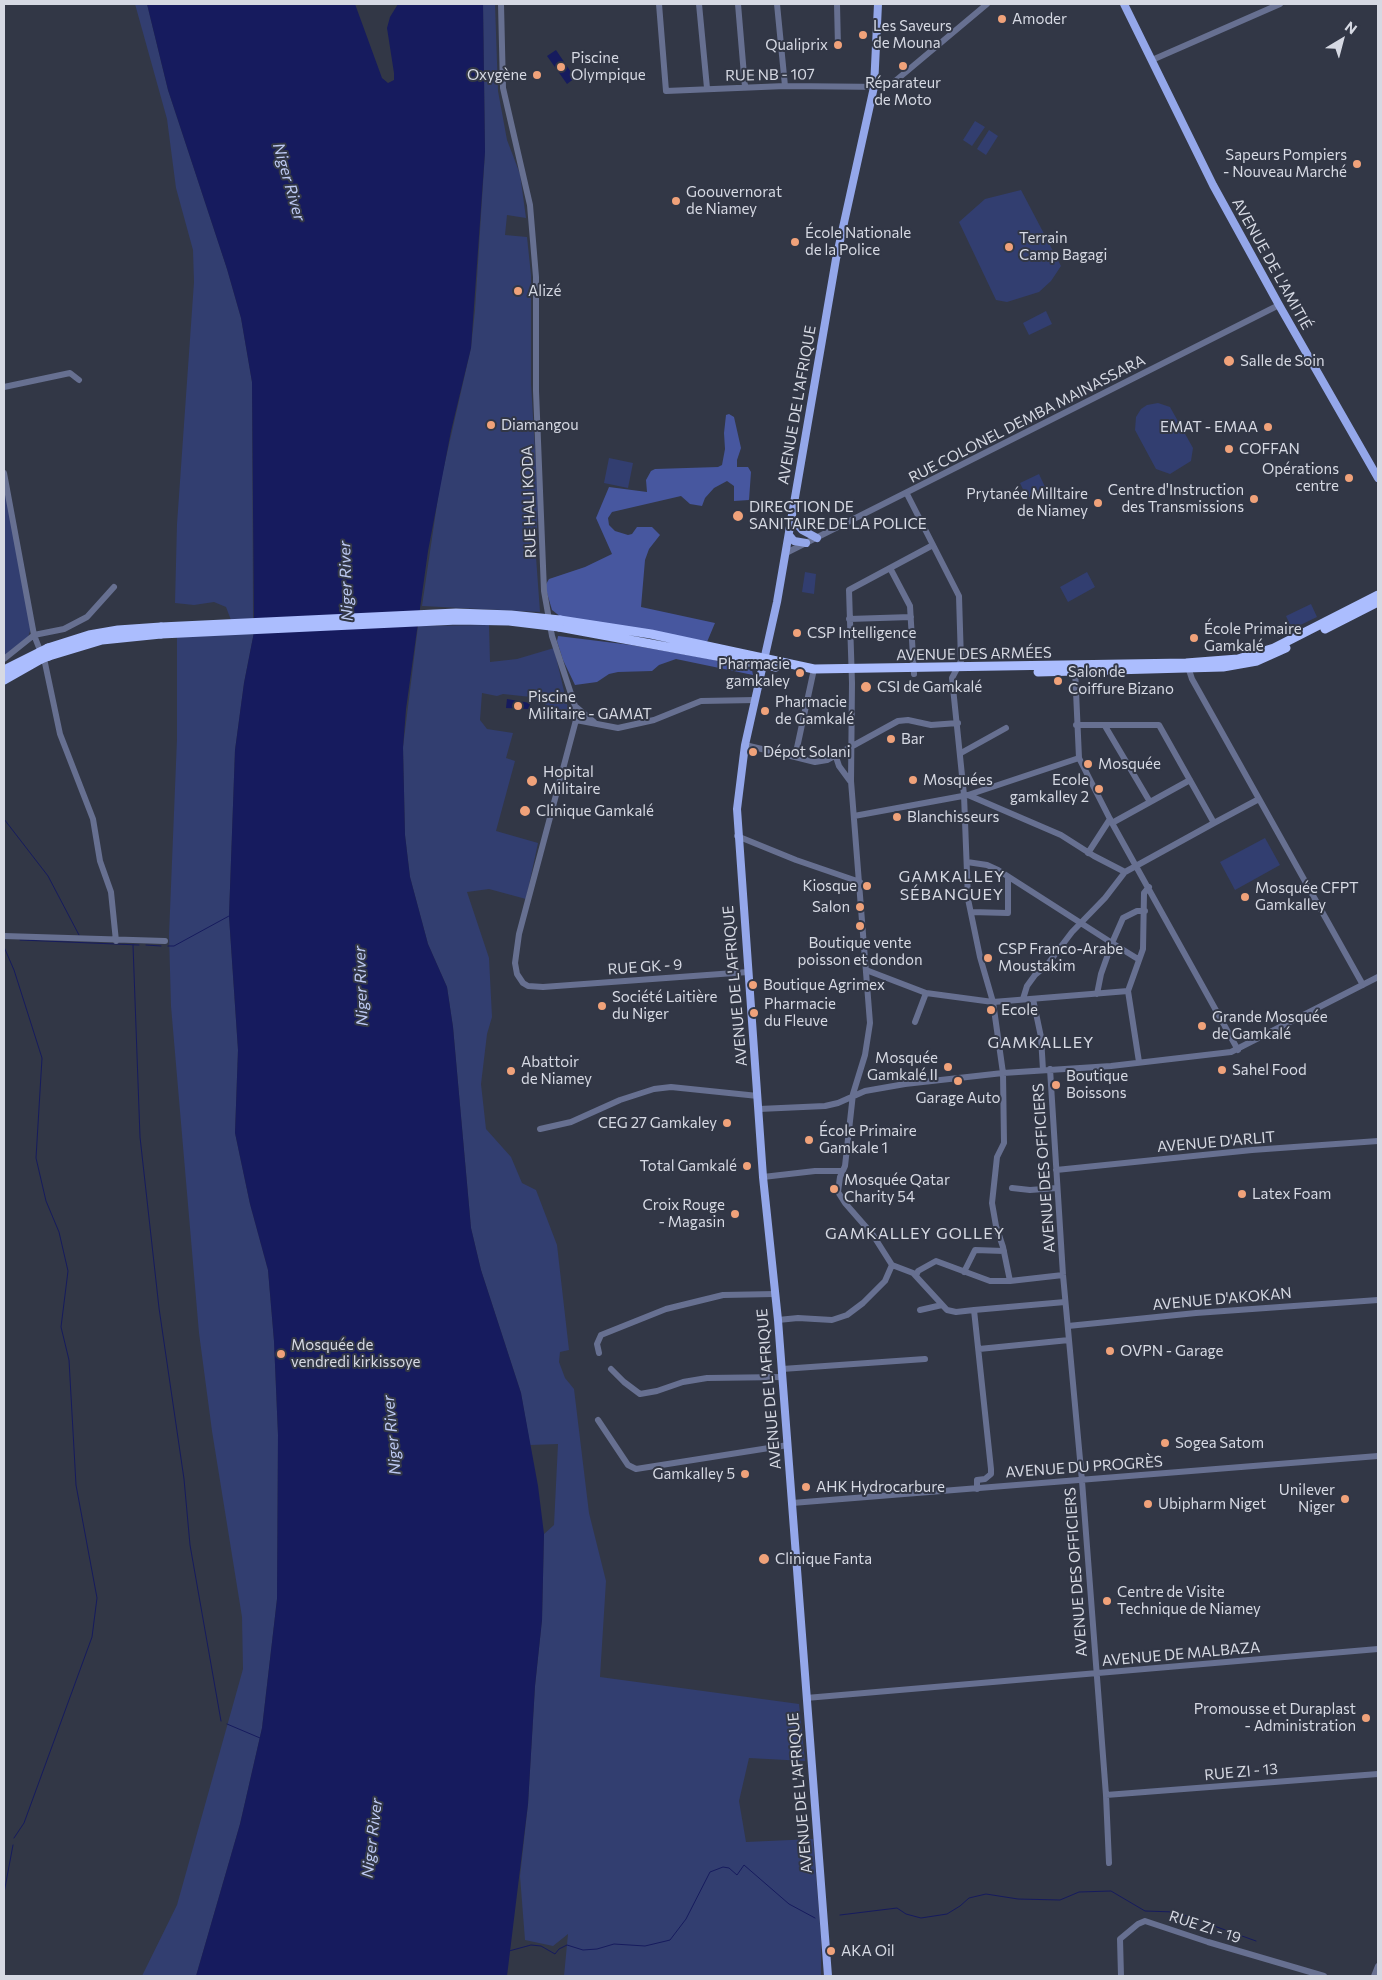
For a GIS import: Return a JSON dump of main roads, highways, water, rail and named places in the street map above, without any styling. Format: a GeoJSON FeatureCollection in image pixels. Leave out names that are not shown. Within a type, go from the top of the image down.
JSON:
{"type":"FeatureCollection","features":[{"type":"Feature","properties":{"kind":"highway","name":"AVENUE DES ARMÉES"},"geometry":{"type":"LineString","coordinates":[[1187,666],[1238,659],[1274,648],[1378,595]]}},
{"type":"Feature","properties":{"kind":"highway","name":"AVENUE DES ARMÉES"},"geometry":{"type":"LineString","coordinates":[[44,654],[89,635],[118,630],[161,630],[456,613],[511,614],[594,628],[651,634],[813,672],[852,673],[1235,666],[1257,661],[1378,602]]}},
{"type":"Feature","properties":{"kind":"highway"},"geometry":{"type":"LineString","coordinates":[[4,670],[44,654]]}},
{"type":"Feature","properties":{"kind":"highway"},"geometry":{"type":"LineString","coordinates":[[4,680],[44,654]]}},
{"type":"Feature","properties":{"kind":"main road","name":"AVENUE DE L'AFRIQUE"},"geometry":{"type":"LineString","coordinates":[[828,1976],[776,1294],[763,1177],[737,836],[737,791],[786,553],[836,259],[874,87],[878,4]]}},
{"type":"Feature","properties":{"kind":"main road","name":"AVENUE DE L'AMITIÉ"},"geometry":{"type":"LineString","coordinates":[[1124,4],[1213,185],[1278,305],[1378,478]]}},
{"type":"Feature","properties":{"kind":"main road"},"geometry":{"type":"LineString","coordinates":[[792,518],[804,532],[817,538]]}},
{"type":"Feature","properties":{"kind":"main road"},"geometry":{"type":"LineString","coordinates":[[789,535],[794,541],[806,544]]}},
{"type":"Feature","properties":{"kind":"water","name":"Niger River"},"geometry":{"type":"Polygon","coordinates":[[[147,4],[355,4],[382,78],[388,83],[394,80],[394,73],[387,28],[390,17],[398,4],[483,4],[485,152],[471,348],[451,431],[428,551],[406,709],[403,748],[405,835],[410,877],[428,944],[447,987],[453,1027],[471,1228],[481,1270],[521,1393],[538,1486],[544,1534],[542,1620],[535,1686],[528,1804],[507,1976],[196,1976],[240,1824],[262,1728],[277,1599],[278,1435],[274,1341],[268,1270],[250,1204],[235,1133],[238,1050],[229,916],[235,750],[244,683],[254,632],[252,382],[241,318],[227,269],[168,90],[147,4]]]}},
{"type":"Feature","properties":{"kind":"water","name":"Piscine Olympique"},"geometry":{"type":"Polygon","coordinates":[[[556,50],[575,78],[567,84],[547,56],[556,50]]]}},
{"type":"Feature","properties":{"kind":"water","name":"Piscine Militaire - GAMAT"},"geometry":{"type":"Polygon","coordinates":[[[507,699],[530,703],[529,709],[506,708],[507,699]]]}},
{"type":"Feature","properties":{"kind":"waterway"},"geometry":{"type":"LineString","coordinates":[[4,819],[48,876],[79,935]]}},
{"type":"Feature","properties":{"kind":"waterway"},"geometry":{"type":"LineString","coordinates":[[168,946],[174,946],[229,916]]}},
{"type":"Feature","properties":{"kind":"waterway"},"geometry":{"type":"LineString","coordinates":[[20,940],[139,945]]}},
{"type":"Feature","properties":{"kind":"waterway"},"geometry":{"type":"LineString","coordinates":[[133,945],[140,1137],[159,1308],[184,1479],[190,1545],[221,1721]]}},
{"type":"Feature","properties":{"kind":"waterway"},"geometry":{"type":"LineString","coordinates":[[146,945],[161,946]]}},
{"type":"Feature","properties":{"kind":"waterway"},"geometry":{"type":"LineString","coordinates":[[4,947],[14,970],[42,1058],[36,1158],[46,1201],[59,1232],[68,1271],[61,1327],[69,1360],[76,1485],[97,1598],[92,1637],[24,1823],[14,1838]]}},
{"type":"Feature","properties":{"kind":"waterway"},"geometry":{"type":"LineString","coordinates":[[227,1724],[260,1738]]}},
{"type":"Feature","properties":{"kind":"waterway"},"geometry":{"type":"LineString","coordinates":[[4,1893],[13,1845]]}},
{"type":"Feature","properties":{"kind":"waterway"},"geometry":{"type":"LineString","coordinates":[[509,1951],[531,1945],[541,1946],[555,1954],[559,1949],[567,1945],[583,1950],[597,1949],[614,1944],[645,1946],[670,1940],[686,1919],[710,1872],[723,1867],[729,1868],[737,1875],[744,1865],[789,1904],[815,1918]]}},
{"type":"Feature","properties":{"kind":"waterway"},"geometry":{"type":"LineString","coordinates":[[840,1915],[897,1908],[906,1914],[921,1918],[947,1914],[969,1898],[986,1894],[1018,1899],[1060,1900],[1079,1892],[1111,1891],[1145,1911],[1175,1912],[1256,1941]]}},
{"type":"Feature","properties":{"kind":"place","name":"Amoder"},"geometry":{"type":"Point","coordinates":[1002,19]}},
{"type":"Feature","properties":{"kind":"place","name":"Les Saveurs de Mouna"},"geometry":{"type":"Point","coordinates":[863,35]}},
{"type":"Feature","properties":{"kind":"place","name":"Qualiprix"},"geometry":{"type":"Point","coordinates":[838,45]}},
{"type":"Feature","properties":{"kind":"place","name":"Réparateur de Moto"},"geometry":{"type":"Point","coordinates":[903,66]}},
{"type":"Feature","properties":{"kind":"place","name":"Piscine Olympique"},"geometry":{"type":"Point","coordinates":[561,67]}},
{"type":"Feature","properties":{"kind":"place","name":"Oxygène"},"geometry":{"type":"Point","coordinates":[537,75]}},
{"type":"Feature","properties":{"kind":"place","name":"Sapeurs Pompiers - Nouveau Marché"},"geometry":{"type":"Point","coordinates":[1357,164]}},
{"type":"Feature","properties":{"kind":"place","name":"Goouvernorat de Niamey"},"geometry":{"type":"Point","coordinates":[676,201]}},
{"type":"Feature","properties":{"kind":"place","name":"École Nationale de la Police"},"geometry":{"type":"Point","coordinates":[795,242]}},
{"type":"Feature","properties":{"kind":"place","name":"Terrain Camp Bagagi"},"geometry":{"type":"Point","coordinates":[1009,247]}},
{"type":"Feature","properties":{"kind":"place","name":"Alizé"},"geometry":{"type":"Point","coordinates":[518,291]}},
{"type":"Feature","properties":{"kind":"place","name":"Salle de Soin"},"geometry":{"type":"Point","coordinates":[1229,361]}},
{"type":"Feature","properties":{"kind":"place","name":"Diamangou"},"geometry":{"type":"Point","coordinates":[491,425]}},
{"type":"Feature","properties":{"kind":"place","name":"EMAT - EMAA"},"geometry":{"type":"Point","coordinates":[1268,427]}},
{"type":"Feature","properties":{"kind":"place","name":"COFFAN"},"geometry":{"type":"Point","coordinates":[1229,449]}},
{"type":"Feature","properties":{"kind":"place","name":"Opérations centre"},"geometry":{"type":"Point","coordinates":[1349,478]}},
{"type":"Feature","properties":{"kind":"place","name":"Centre d'Instruction des Transmissions"},"geometry":{"type":"Point","coordinates":[1254,499]}},
{"type":"Feature","properties":{"kind":"place","name":"Prytanée Milltaire de Niamey"},"geometry":{"type":"Point","coordinates":[1098,503]}},
{"type":"Feature","properties":{"kind":"place","name":"DIRECTION DE SANITAIRE DE LA POLICE"},"geometry":{"type":"Point","coordinates":[738,516]}},
{"type":"Feature","properties":{"kind":"place","name":"CSP Intelligence"},"geometry":{"type":"Point","coordinates":[797,633]}},
{"type":"Feature","properties":{"kind":"place","name":"École Primaire Gamkalé"},"geometry":{"type":"Point","coordinates":[1194,638]}},
{"type":"Feature","properties":{"kind":"place","name":"Pharmacie gamkaley"},"geometry":{"type":"Point","coordinates":[800,673]}},
{"type":"Feature","properties":{"kind":"place","name":"Salon de Coiffure Bizano"},"geometry":{"type":"Point","coordinates":[1058,681]}},
{"type":"Feature","properties":{"kind":"place","name":"CSI de Gamkalé"},"geometry":{"type":"Point","coordinates":[866,687]}},
{"type":"Feature","properties":{"kind":"place","name":"Piscine Militaire - GAMAT"},"geometry":{"type":"Point","coordinates":[518,706]}},
{"type":"Feature","properties":{"kind":"place","name":"Pharmacie de Gamkalé"},"geometry":{"type":"Point","coordinates":[765,711]}},
{"type":"Feature","properties":{"kind":"place","name":"Bar"},"geometry":{"type":"Point","coordinates":[891,739]}},
{"type":"Feature","properties":{"kind":"place","name":"Dépot Solani"},"geometry":{"type":"Point","coordinates":[753,752]}},
{"type":"Feature","properties":{"kind":"place","name":"Mosquée"},"geometry":{"type":"Point","coordinates":[1088,764]}},
{"type":"Feature","properties":{"kind":"place","name":"Mosquées"},"geometry":{"type":"Point","coordinates":[913,780]}},
{"type":"Feature","properties":{"kind":"place","name":"Hopital Militaire"},"geometry":{"type":"Point","coordinates":[532,781]}},
{"type":"Feature","properties":{"kind":"place","name":"Ecole gamkalley 2"},"geometry":{"type":"Point","coordinates":[1099,789]}},
{"type":"Feature","properties":{"kind":"place","name":"Clinique Gamkalé"},"geometry":{"type":"Point","coordinates":[525,811]}},
{"type":"Feature","properties":{"kind":"place","name":"Blanchisseurs"},"geometry":{"type":"Point","coordinates":[897,817]}},
{"type":"Feature","properties":{"kind":"place","name":"Kiosque"},"geometry":{"type":"Point","coordinates":[867,886]}},
{"type":"Feature","properties":{"kind":"place","name":"Mosquée CFPT Gamkalley"},"geometry":{"type":"Point","coordinates":[1245,897]}},
{"type":"Feature","properties":{"kind":"place","name":"Salon"},"geometry":{"type":"Point","coordinates":[860,907]}},
{"type":"Feature","properties":{"kind":"place","name":"Boutique vente poisson et dondon"},"geometry":{"type":"Point","coordinates":[860,926]}},
{"type":"Feature","properties":{"kind":"place","name":"CSP Franco-Arabe Moustakim"},"geometry":{"type":"Point","coordinates":[988,958]}},
{"type":"Feature","properties":{"kind":"place","name":"Boutique Agrimex"},"geometry":{"type":"Point","coordinates":[753,985]}},
{"type":"Feature","properties":{"kind":"place","name":"Société Laitière du Niger"},"geometry":{"type":"Point","coordinates":[602,1006]}},
{"type":"Feature","properties":{"kind":"place","name":"Ecole"},"geometry":{"type":"Point","coordinates":[991,1010]}},
{"type":"Feature","properties":{"kind":"place","name":"Pharmacie du Fleuve"},"geometry":{"type":"Point","coordinates":[754,1013]}},
{"type":"Feature","properties":{"kind":"place","name":"Grande Mosquée de Gamkalé"},"geometry":{"type":"Point","coordinates":[1202,1026]}},
{"type":"Feature","properties":{"kind":"place","name":"Mosquée Gamkalé II"},"geometry":{"type":"Point","coordinates":[948,1067]}},
{"type":"Feature","properties":{"kind":"place","name":"Sahel Food"},"geometry":{"type":"Point","coordinates":[1222,1070]}},
{"type":"Feature","properties":{"kind":"place","name":"Abattoir de Niamey"},"geometry":{"type":"Point","coordinates":[511,1071]}},
{"type":"Feature","properties":{"kind":"place","name":"Garage Auto"},"geometry":{"type":"Point","coordinates":[958,1081]}},
{"type":"Feature","properties":{"kind":"place","name":"Boutique Boissons"},"geometry":{"type":"Point","coordinates":[1056,1085]}},
{"type":"Feature","properties":{"kind":"place","name":"CEG 27 Gamkaley"},"geometry":{"type":"Point","coordinates":[727,1123]}},
{"type":"Feature","properties":{"kind":"place","name":"École Primaire Gamkale 1"},"geometry":{"type":"Point","coordinates":[809,1140]}},
{"type":"Feature","properties":{"kind":"place","name":"Total Gamkalé"},"geometry":{"type":"Point","coordinates":[747,1166]}},
{"type":"Feature","properties":{"kind":"place","name":"Mosquée Qatar Charity 54"},"geometry":{"type":"Point","coordinates":[834,1189]}},
{"type":"Feature","properties":{"kind":"place","name":"Latex Foam"},"geometry":{"type":"Point","coordinates":[1242,1194]}},
{"type":"Feature","properties":{"kind":"place","name":"Croix Rouge - Magasin"},"geometry":{"type":"Point","coordinates":[735,1214]}},
{"type":"Feature","properties":{"kind":"place","name":"OVPN - Garage"},"geometry":{"type":"Point","coordinates":[1110,1351]}},
{"type":"Feature","properties":{"kind":"place","name":"Mosquée de vendredi kirkissoye"},"geometry":{"type":"Point","coordinates":[281,1354]}},
{"type":"Feature","properties":{"kind":"place","name":"Sogea Satom"},"geometry":{"type":"Point","coordinates":[1165,1443]}},
{"type":"Feature","properties":{"kind":"place","name":"Gamkalley 5"},"geometry":{"type":"Point","coordinates":[745,1474]}},
{"type":"Feature","properties":{"kind":"place","name":"AHK Hydrocarbure"},"geometry":{"type":"Point","coordinates":[806,1487]}},
{"type":"Feature","properties":{"kind":"place","name":"Unilever Niger"},"geometry":{"type":"Point","coordinates":[1345,1499]}},
{"type":"Feature","properties":{"kind":"place","name":"Ubipharm Niget"},"geometry":{"type":"Point","coordinates":[1148,1504]}},
{"type":"Feature","properties":{"kind":"place","name":"Clinique Fanta"},"geometry":{"type":"Point","coordinates":[764,1559]}},
{"type":"Feature","properties":{"kind":"place","name":"Centre de Visite Technique de Niamey"},"geometry":{"type":"Point","coordinates":[1107,1601]}},
{"type":"Feature","properties":{"kind":"place","name":"Promousse et Duraplast - Administration"},"geometry":{"type":"Point","coordinates":[1366,1718]}},
{"type":"Feature","properties":{"kind":"place","name":"AKA Oil"},"geometry":{"type":"Point","coordinates":[831,1951]}},
{"type":"Feature","properties":{"kind":"district","name":"GAMKALLEY SÉBANGUEY"},"geometry":{"type":"Point","coordinates":[952,886]}},
{"type":"Feature","properties":{"kind":"district","name":"GAMKALLEY"},"geometry":{"type":"Point","coordinates":[1041,1043]}},
{"type":"Feature","properties":{"kind":"district","name":"GAMKALLEY GOLLEY"},"geometry":{"type":"Point","coordinates":[915,1234]}}]}
